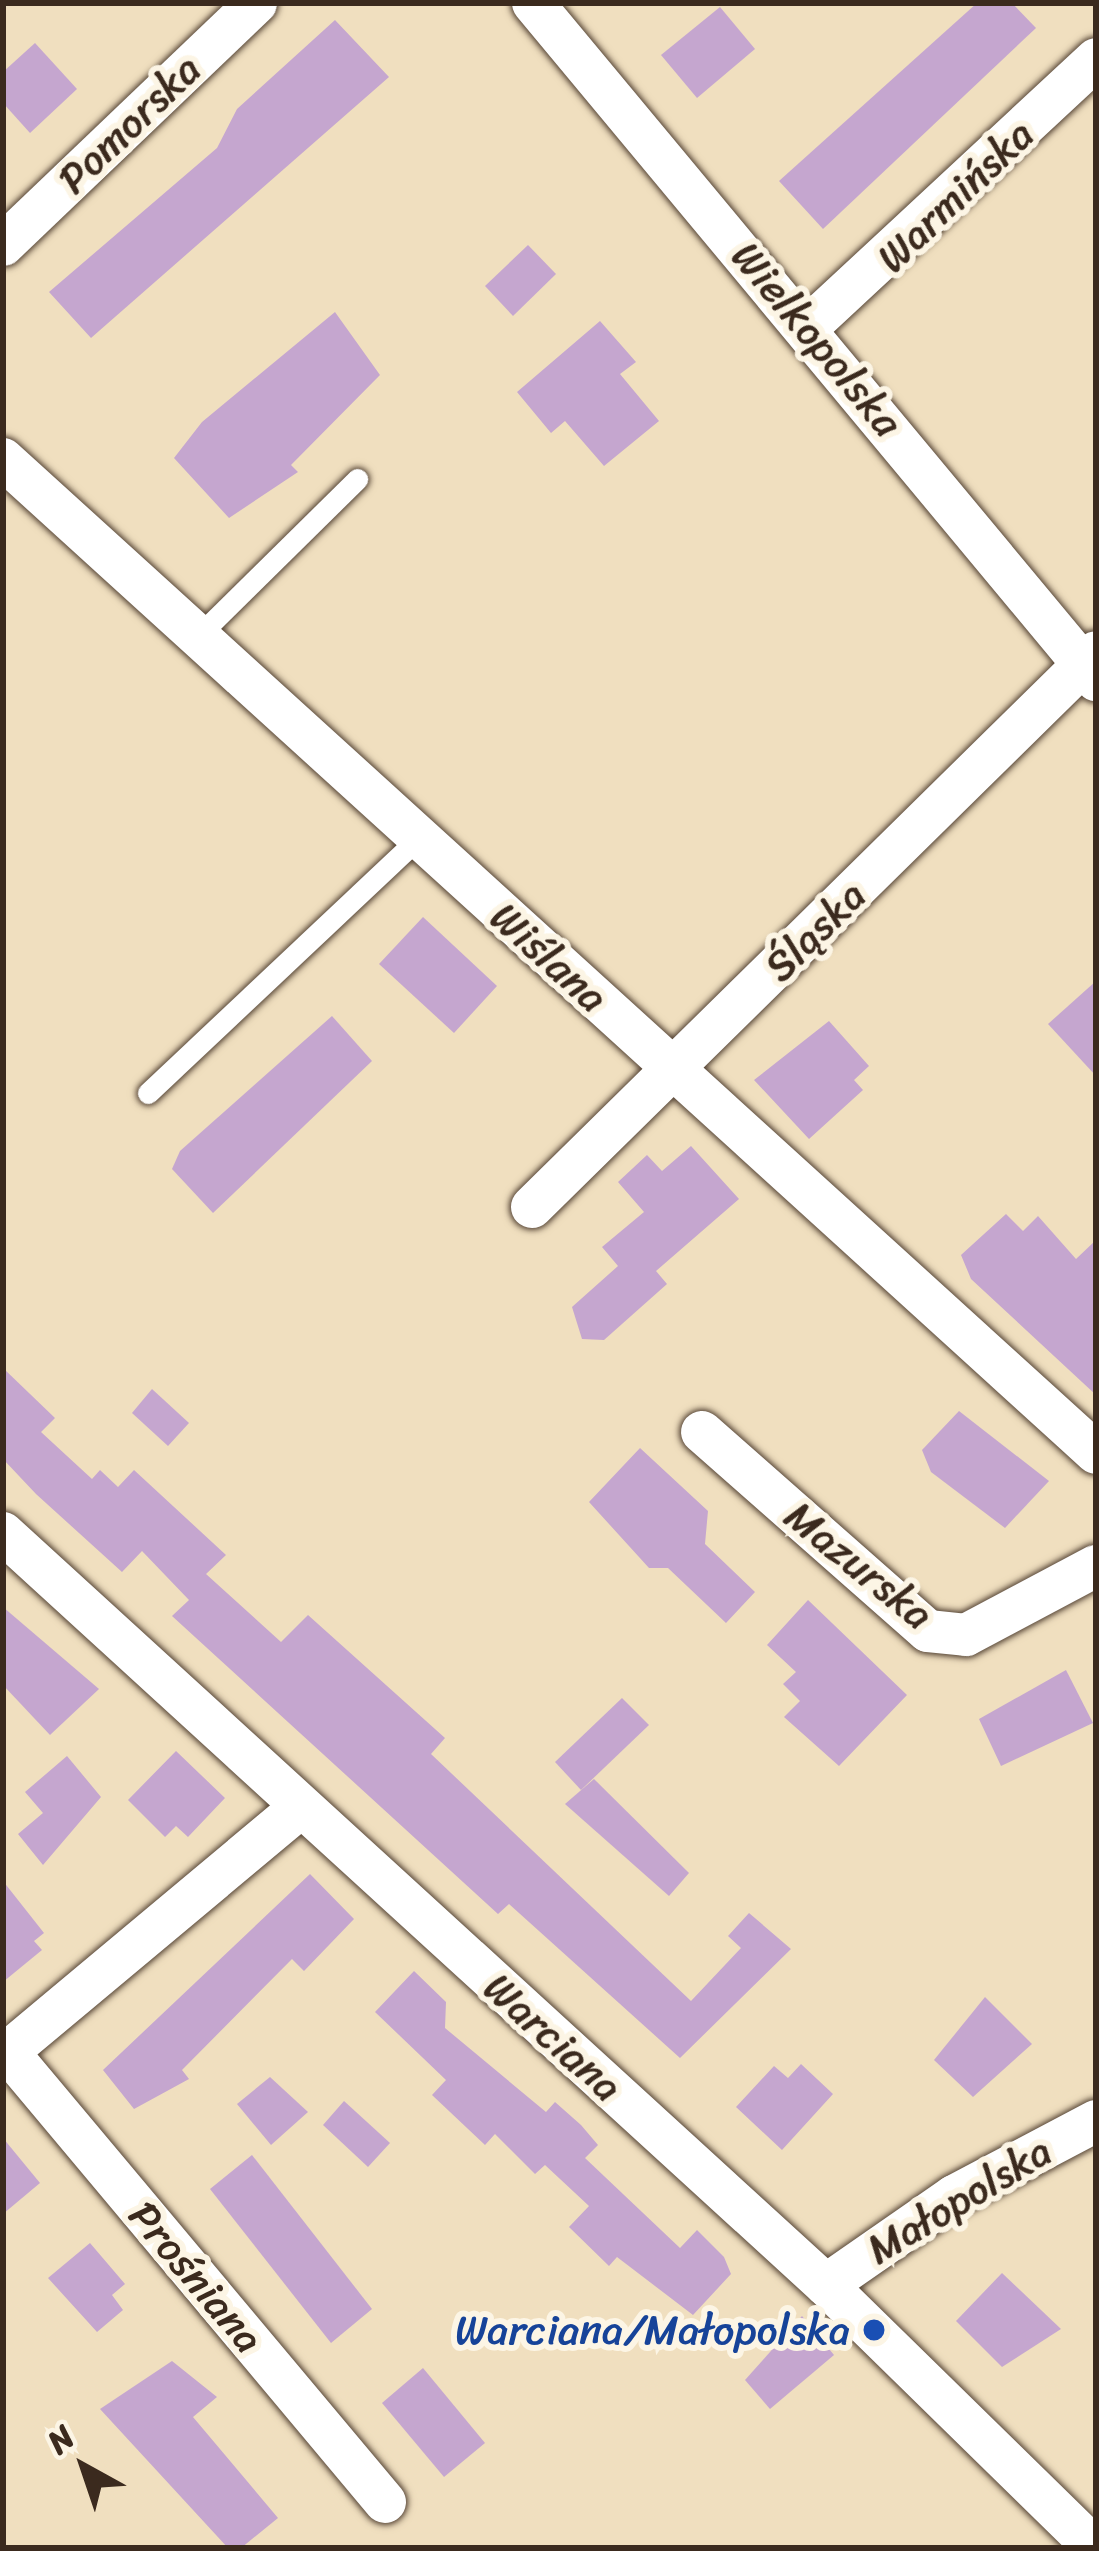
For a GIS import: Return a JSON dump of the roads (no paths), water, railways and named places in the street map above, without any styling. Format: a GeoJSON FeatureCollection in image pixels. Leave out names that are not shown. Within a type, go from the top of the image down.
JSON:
{"type":"FeatureCollection","features":[{"type":"Feature","properties":{"kind":"street","name":"Pomorska"},"geometry":{"type":"LineString","coordinates":[[3,245],[256,3]]}},
{"type":"Feature","properties":{"kind":"street","name":"Wielkopolska"},"geometry":{"type":"LineString","coordinates":[[532,3],[1092,666]]}},
{"type":"Feature","properties":{"kind":"street","name":"Warmińska"},"geometry":{"type":"LineString","coordinates":[[809,326],[1096,59]]}},
{"type":"Feature","properties":{"kind":"street","name":"Wiślana"},"geometry":{"type":"LineString","coordinates":[[3,459],[1096,1453]]}},
{"type":"Feature","properties":{"kind":"street","name":"Śląska"},"geometry":{"type":"LineString","coordinates":[[532,1208],[1092,666]]}},
{"type":"Feature","properties":{"kind":"street","name":"Mazurska"},"geometry":{"type":"LineString","coordinates":[[702,1432],[928,1631],[966,1635],[1096,1566]]}},
{"type":"Feature","properties":{"kind":"street","name":"Warciana"},"geometry":{"type":"LineString","coordinates":[[3,1533],[826,2285],[1095,2548]]}},
{"type":"Feature","properties":{"kind":"street","name":"Prośniana"},"geometry":{"type":"LineString","coordinates":[[301,1807],[5,2054],[385,2502]]}},
{"type":"Feature","properties":{"kind":"street","name":"Małopolska"},"geometry":{"type":"LineString","coordinates":[[826,2285],[920,2216],[1096,2121]]}},
{"type":"Feature","properties":{"kind":"lane"},"geometry":{"type":"LineString","coordinates":[[196,637],[357,479]]}},
{"type":"Feature","properties":{"kind":"lane"},"geometry":{"type":"LineString","coordinates":[[148,1093],[419,838]]}},
{"type":"Feature","properties":{"kind":"place","name":"Warciana/Małopolska"},"geometry":{"type":"Point","coordinates":[874,2330]}}]}
